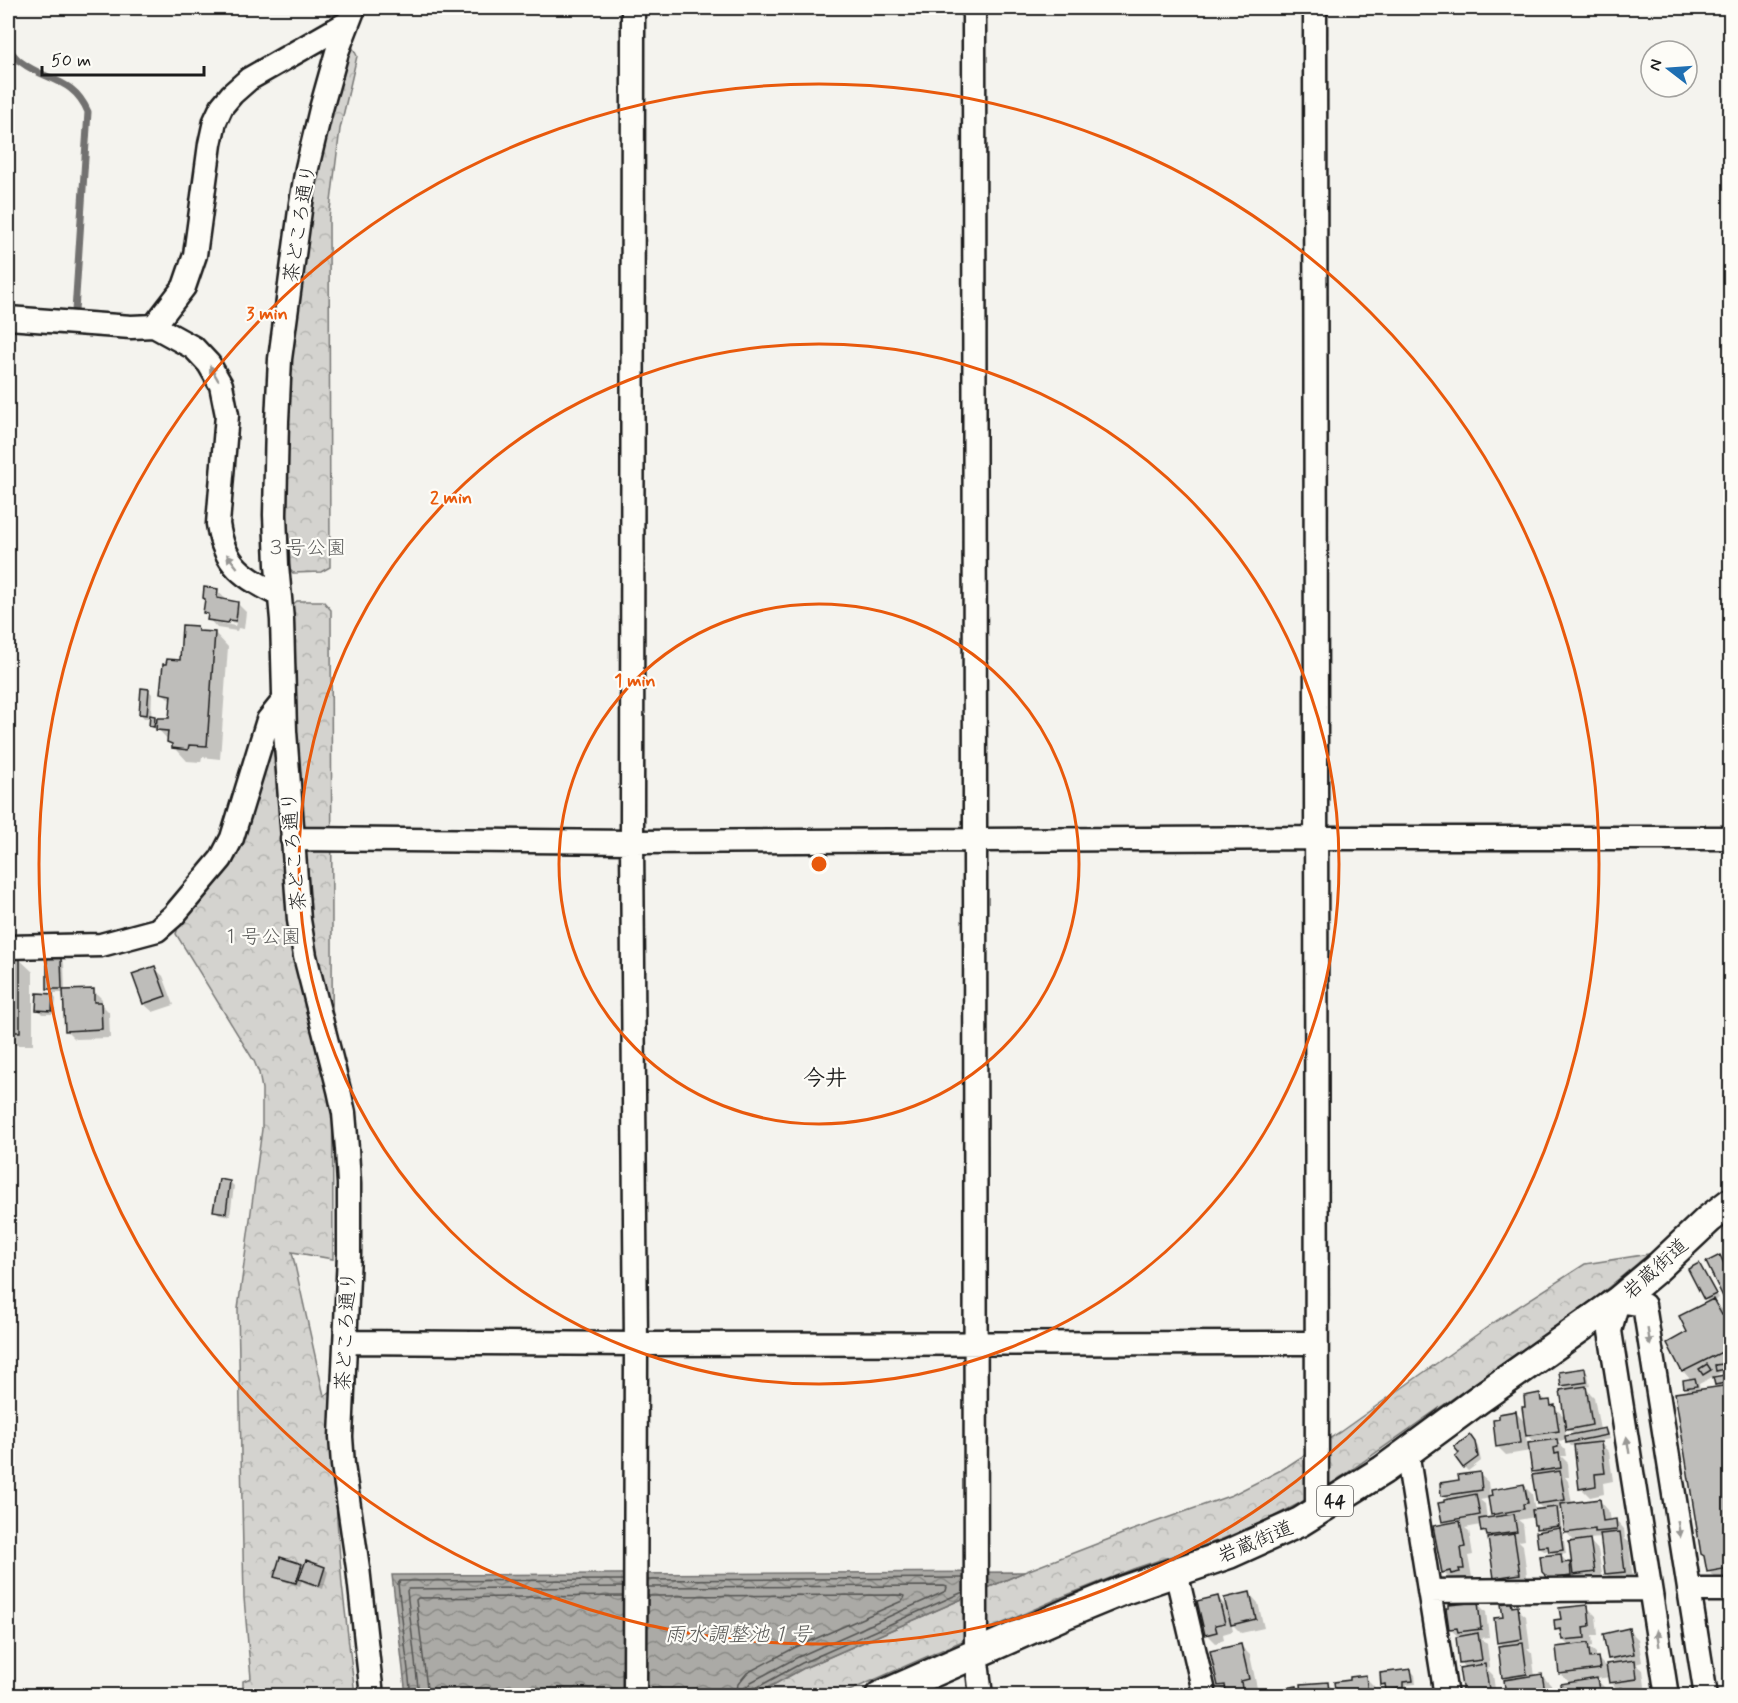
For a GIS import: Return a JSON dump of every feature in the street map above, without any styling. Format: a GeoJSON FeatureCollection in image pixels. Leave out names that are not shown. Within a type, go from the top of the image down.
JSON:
{"type":"FeatureCollection","features":[{"type":"Feature","properties":{"kind":"main road","name":"岩蔵街道"},"geometry":{"type":"LineString","coordinates":[[880,1695],[1124,1590],[1229,1554],[1282,1531],[1317,1512],[1383,1470],[1618,1301],[1709,1219],[1731,1203]]}},
{"type":"Feature","properties":{"kind":"street"},"geometry":{"type":"LineString","coordinates":[[633,8],[632,842],[636,1344],[635,1695]]}},
{"type":"Feature","properties":{"kind":"street"},"geometry":{"type":"LineString","coordinates":[[974,8],[975,1653],[981,1695]]}},
{"type":"Feature","properties":{"kind":"street"},"geometry":{"type":"LineString","coordinates":[[1315,8],[1317,1512]]}},
{"type":"Feature","properties":{"kind":"street"},"geometry":{"type":"LineString","coordinates":[[154,326],[184,287],[195,255],[210,144],[215,121],[222,106],[249,79],[350,15]]}},
{"type":"Feature","properties":{"kind":"street","name":"茶どころ通り"},"geometry":{"type":"LineString","coordinates":[[350,15],[324,98],[307,168],[280,359],[275,515],[285,732],[301,936],[344,1113],[348,1160],[349,1205],[342,1406],[343,1465],[358,1568],[372,1695]]}},
{"type":"Feature","properties":{"kind":"street"},"geometry":{"type":"LineString","coordinates":[[8,318],[131,327],[154,326],[194,348],[209,364],[221,385],[227,415],[218,524],[220,539],[226,554],[248,579],[279,595]]}},
{"type":"Feature","properties":{"kind":"street"},"geometry":{"type":"LineString","coordinates":[[8,947],[101,945],[157,930],[173,916],[221,859],[232,838],[268,720],[284,700]]}},
{"type":"Feature","properties":{"kind":"street"},"geometry":{"type":"LineString","coordinates":[[292,839],[632,842],[1731,838]]}},
{"type":"Feature","properties":{"kind":"street"},"geometry":{"type":"LineString","coordinates":[[1667,1695],[1610,1331],[1618,1301],[1644,1305],[1706,1695]]}},
{"type":"Feature","properties":{"kind":"street"},"geometry":{"type":"LineString","coordinates":[[345,1342],[1316,1343]]}},
{"type":"Feature","properties":{"kind":"street"},"geometry":{"type":"LineString","coordinates":[[1407,1452],[1446,1695]]}},
{"type":"Feature","properties":{"kind":"street"},"geometry":{"type":"LineString","coordinates":[[1176,1572],[1204,1695]]}},
{"type":"Feature","properties":{"kind":"street"},"geometry":{"type":"LineString","coordinates":[[1429,1591],[1650,1589]]}},
{"type":"Feature","properties":{"kind":"street"},"geometry":{"type":"LineString","coordinates":[[1689,1590],[1731,1590]]}},
{"type":"Feature","properties":{"kind":"green space","name":"３号公園"},"geometry":{"type":"Polygon","coordinates":[[[352,46],[357,56],[340,129],[329,218],[330,567],[321,572],[293,573],[283,562],[283,394],[308,187],[343,52],[352,46]]]}},
{"type":"Feature","properties":{"kind":"green space","name":"１号公園"},"geometry":{"type":"Polygon","coordinates":[[[297,601],[323,601],[331,610],[333,1259],[292,1252],[324,1396],[332,1392],[337,1520],[355,1695],[243,1695],[243,1681],[251,1678],[244,1598],[238,1309],[262,1129],[262,1089],[254,1061],[176,934],[180,920],[233,860],[289,679],[286,610],[297,601]]]}},
{"type":"Feature","properties":{"kind":"green space"},"geometry":{"type":"Polygon","coordinates":[[[1649,1254],[1598,1296],[1337,1480],[1261,1523],[1062,1597],[840,1695],[753,1696],[804,1668],[1024,1572],[1232,1495],[1283,1469],[1340,1432],[1496,1321],[1585,1264],[1649,1254]]]}},
{"type":"Feature","properties":{"kind":"water","name":"雨水調整池１号"},"geometry":{"type":"Polygon","coordinates":[[[1024,1572],[804,1668],[753,1696],[406,1695],[392,1575],[1024,1572]]]}},
{"type":"Feature","properties":{"kind":"building"},"geometry":{"type":"Polygon","coordinates":[[[204,587],[218,589],[217,598],[238,602],[236,621],[230,620],[228,623],[207,620],[208,614],[203,613],[204,587]]]}},
{"type":"Feature","properties":{"kind":"building"},"geometry":{"type":"Polygon","coordinates":[[[182,625],[197,626],[198,631],[215,632],[207,746],[189,745],[188,750],[172,748],[172,744],[167,742],[168,731],[156,730],[157,718],[169,718],[171,695],[160,693],[163,664],[166,664],[167,659],[180,660],[182,625]]]}},
{"type":"Feature","properties":{"kind":"building"},"geometry":{"type":"Polygon","coordinates":[[[141,688],[149,689],[147,715],[139,714],[141,688]]]}},
{"type":"Feature","properties":{"kind":"building"},"geometry":{"type":"Polygon","coordinates":[[[150,715],[155,716],[154,727],[149,726],[150,715]]]}},
{"type":"Feature","properties":{"kind":"building"},"geometry":{"type":"Polygon","coordinates":[[[8,957],[20,957],[20,1032],[8,1032],[8,957]]]}},
{"type":"Feature","properties":{"kind":"building"},"geometry":{"type":"Polygon","coordinates":[[[47,958],[61,958],[62,989],[47,989],[47,958]]]}},
{"type":"Feature","properties":{"kind":"building"},"geometry":{"type":"Polygon","coordinates":[[[155,966],[166,996],[143,1004],[132,974],[155,966]]]}},
{"type":"Feature","properties":{"kind":"building"},"geometry":{"type":"Polygon","coordinates":[[[94,989],[94,1002],[101,1002],[102,1029],[65,1031],[63,990],[94,989]]]}},
{"type":"Feature","properties":{"kind":"building"},"geometry":{"type":"Polygon","coordinates":[[[37,993],[53,994],[52,1011],[36,1010],[37,993]]]}},
{"type":"Feature","properties":{"kind":"building"},"geometry":{"type":"Polygon","coordinates":[[[219,1179],[230,1181],[226,1213],[213,1211],[219,1179]]]}},
{"type":"Feature","properties":{"kind":"building"},"geometry":{"type":"Polygon","coordinates":[[[1720,1255],[1726,1268],[1730,1266],[1730,1311],[1706,1262],[1720,1255]]]}},
{"type":"Feature","properties":{"kind":"building"},"geometry":{"type":"Polygon","coordinates":[[[1699,1263],[1716,1294],[1704,1300],[1688,1269],[1699,1263]]]}},
{"type":"Feature","properties":{"kind":"building"},"geometry":{"type":"Polygon","coordinates":[[[1713,1299],[1730,1327],[1730,1348],[1682,1372],[1667,1343],[1687,1332],[1679,1316],[1713,1299]]]}},
{"type":"Feature","properties":{"kind":"building"},"geometry":{"type":"Polygon","coordinates":[[[1729,1358],[1730,1368],[1716,1371],[1715,1365],[1723,1364],[1722,1359],[1729,1358]]]}},
{"type":"Feature","properties":{"kind":"building"},"geometry":{"type":"Polygon","coordinates":[[[1707,1364],[1711,1370],[1703,1375],[1699,1369],[1707,1364]]]}},
{"type":"Feature","properties":{"kind":"building"},"geometry":{"type":"Polygon","coordinates":[[[1585,1368],[1587,1382],[1561,1386],[1559,1372],[1585,1368]]]}},
{"type":"Feature","properties":{"kind":"building"},"geometry":{"type":"Polygon","coordinates":[[[1730,1374],[1730,1382],[1715,1385],[1713,1377],[1730,1374]]]}},
{"type":"Feature","properties":{"kind":"building"},"geometry":{"type":"Polygon","coordinates":[[[1695,1378],[1697,1386],[1684,1388],[1683,1380],[1695,1378]]]}},
{"type":"Feature","properties":{"kind":"building"},"geometry":{"type":"Polygon","coordinates":[[[1730,1385],[1730,1551],[1727,1552],[1729,1568],[1707,1572],[1704,1556],[1701,1554],[1675,1393],[1730,1385]]]}},
{"type":"Feature","properties":{"kind":"building"},"geometry":{"type":"Polygon","coordinates":[[[1586,1386],[1592,1425],[1566,1430],[1560,1390],[1586,1386]]]}},
{"type":"Feature","properties":{"kind":"building"},"geometry":{"type":"Polygon","coordinates":[[[1540,1393],[1541,1401],[1550,1400],[1551,1406],[1555,1405],[1559,1431],[1526,1436],[1522,1407],[1525,1407],[1524,1396],[1540,1393]]]}},
{"type":"Feature","properties":{"kind":"building"},"geometry":{"type":"Polygon","coordinates":[[[1516,1411],[1520,1443],[1496,1447],[1493,1420],[1499,1419],[1499,1414],[1516,1411]]]}},
{"type":"Feature","properties":{"kind":"building"},"geometry":{"type":"Polygon","coordinates":[[[1605,1428],[1607,1435],[1566,1443],[1565,1436],[1605,1428]]]}},
{"type":"Feature","properties":{"kind":"building"},"geometry":{"type":"Polygon","coordinates":[[[1470,1435],[1475,1442],[1478,1457],[1463,1468],[1455,1457],[1459,1453],[1454,1447],[1470,1435]]]}},
{"type":"Feature","properties":{"kind":"building"},"geometry":{"type":"Polygon","coordinates":[[[1557,1439],[1558,1447],[1554,1448],[1555,1454],[1559,1453],[1561,1468],[1532,1472],[1528,1443],[1557,1439]]]}},
{"type":"Feature","properties":{"kind":"building"},"geometry":{"type":"Polygon","coordinates":[[[1601,1442],[1605,1473],[1595,1474],[1596,1486],[1579,1489],[1574,1445],[1601,1442]]]}},
{"type":"Feature","properties":{"kind":"building"},"geometry":{"type":"Polygon","coordinates":[[[1560,1471],[1565,1500],[1537,1504],[1532,1475],[1560,1471]]]}},
{"type":"Feature","properties":{"kind":"building"},"geometry":{"type":"Polygon","coordinates":[[[1480,1472],[1482,1490],[1441,1496],[1440,1483],[1459,1480],[1458,1475],[1480,1472]]]}},
{"type":"Feature","properties":{"kind":"building"},"geometry":{"type":"Polygon","coordinates":[[[1524,1484],[1528,1503],[1523,1504],[1524,1509],[1491,1515],[1488,1497],[1492,1496],[1491,1490],[1524,1484]]]}},
{"type":"Feature","properties":{"kind":"building"},"geometry":{"type":"Polygon","coordinates":[[[1476,1494],[1480,1515],[1442,1522],[1438,1503],[1476,1494]]]}},
{"type":"Feature","properties":{"kind":"building"},"geometry":{"type":"Polygon","coordinates":[[[1600,1499],[1603,1521],[1616,1519],[1617,1530],[1595,1532],[1595,1529],[1565,1533],[1561,1504],[1600,1499]]]}},
{"type":"Feature","properties":{"kind":"building"},"geometry":{"type":"Polygon","coordinates":[[[1557,1507],[1559,1526],[1536,1529],[1532,1510],[1557,1507]]]}},
{"type":"Feature","properties":{"kind":"building"},"geometry":{"type":"Polygon","coordinates":[[[1514,1514],[1517,1532],[1487,1536],[1486,1531],[1481,1532],[1479,1519],[1514,1514]]]}},
{"type":"Feature","properties":{"kind":"building"},"geometry":{"type":"Polygon","coordinates":[[[1460,1521],[1465,1547],[1461,1548],[1464,1569],[1451,1574],[1450,1571],[1442,1573],[1433,1526],[1460,1521]]]}},
{"type":"Feature","properties":{"kind":"building"},"geometry":{"type":"Polygon","coordinates":[[[1560,1528],[1563,1550],[1549,1552],[1548,1546],[1538,1547],[1536,1532],[1560,1528]]]}},
{"type":"Feature","properties":{"kind":"building"},"geometry":{"type":"Polygon","coordinates":[[[1620,1532],[1625,1572],[1605,1574],[1600,1534],[1620,1532]]]}},
{"type":"Feature","properties":{"kind":"building"},"geometry":{"type":"Polygon","coordinates":[[[1514,1534],[1520,1574],[1494,1578],[1488,1538],[1514,1534]]]}},
{"type":"Feature","properties":{"kind":"building"},"geometry":{"type":"Polygon","coordinates":[[[1590,1539],[1595,1572],[1573,1575],[1569,1542],[1590,1539]]]}},
{"type":"Feature","properties":{"kind":"building"},"geometry":{"type":"Polygon","coordinates":[[[1561,1554],[1562,1563],[1570,1562],[1571,1576],[1549,1579],[1542,1572],[1540,1556],[1561,1554]]]}},
{"type":"Feature","properties":{"kind":"building"},"geometry":{"type":"Polygon","coordinates":[[[280,1557],[302,1564],[296,1583],[274,1577],[280,1557]]]}},
{"type":"Feature","properties":{"kind":"building"},"geometry":{"type":"Polygon","coordinates":[[[306,1560],[325,1567],[319,1586],[299,1579],[306,1560]]]}},
{"type":"Feature","properties":{"kind":"building"},"geometry":{"type":"Polygon","coordinates":[[[1250,1592],[1256,1619],[1231,1625],[1224,1598],[1250,1592]]]}},
{"type":"Feature","properties":{"kind":"building"},"geometry":{"type":"Polygon","coordinates":[[[1218,1596],[1225,1623],[1215,1625],[1217,1632],[1205,1635],[1197,1601],[1218,1596]]]}},
{"type":"Feature","properties":{"kind":"building"},"geometry":{"type":"Polygon","coordinates":[[[1478,1602],[1481,1629],[1458,1632],[1457,1628],[1449,1629],[1446,1608],[1449,1608],[1449,1605],[1478,1602]]]}},
{"type":"Feature","properties":{"kind":"building"},"geometry":{"type":"Polygon","coordinates":[[[1511,1602],[1512,1607],[1518,1606],[1522,1639],[1497,1643],[1494,1618],[1503,1617],[1501,1604],[1511,1602]]]}},
{"type":"Feature","properties":{"kind":"building"},"geometry":{"type":"Polygon","coordinates":[[[1588,1605],[1590,1626],[1584,1627],[1585,1638],[1562,1640],[1560,1629],[1555,1630],[1554,1620],[1561,1619],[1559,1608],[1588,1605]]]}},
{"type":"Feature","properties":{"kind":"building"},"geometry":{"type":"Polygon","coordinates":[[[1629,1628],[1634,1654],[1608,1659],[1603,1634],[1629,1628]]]}},
{"type":"Feature","properties":{"kind":"building"},"geometry":{"type":"Polygon","coordinates":[[[1478,1633],[1482,1660],[1459,1663],[1456,1637],[1478,1633]]]}},
{"type":"Feature","properties":{"kind":"building"},"geometry":{"type":"Polygon","coordinates":[[[1523,1643],[1527,1674],[1502,1678],[1498,1646],[1523,1643]]]}},
{"type":"Feature","properties":{"kind":"building"},"geometry":{"type":"Polygon","coordinates":[[[1588,1643],[1590,1658],[1598,1657],[1600,1669],[1559,1674],[1556,1647],[1588,1643]]]}},
{"type":"Feature","properties":{"kind":"building"},"geometry":{"type":"Polygon","coordinates":[[[1241,1644],[1249,1679],[1241,1681],[1242,1689],[1226,1692],[1225,1685],[1218,1686],[1210,1651],[1241,1644]]]}},
{"type":"Feature","properties":{"kind":"building"},"geometry":{"type":"Polygon","coordinates":[[[1635,1660],[1637,1679],[1609,1683],[1606,1664],[1635,1660]]]}},
{"type":"Feature","properties":{"kind":"building"},"geometry":{"type":"Polygon","coordinates":[[[1485,1664],[1489,1689],[1463,1693],[1459,1668],[1485,1664]]]}},
{"type":"Feature","properties":{"kind":"building"},"geometry":{"type":"Polygon","coordinates":[[[1411,1669],[1413,1681],[1403,1682],[1403,1688],[1386,1690],[1385,1684],[1381,1685],[1380,1673],[1411,1669]]]}},
{"type":"Feature","properties":{"kind":"building"},"geometry":{"type":"Polygon","coordinates":[[[1542,1674],[1545,1692],[1530,1694],[1531,1696],[1506,1696],[1504,1680],[1542,1674]]]}},
{"type":"Feature","properties":{"kind":"building"},"geometry":{"type":"Polygon","coordinates":[[[1366,1675],[1368,1696],[1336,1696],[1334,1682],[1366,1675]]]}},
{"type":"Feature","properties":{"kind":"building"},"geometry":{"type":"Polygon","coordinates":[[[1597,1678],[1600,1696],[1562,1696],[1560,1684],[1597,1678]]]}},
{"type":"Feature","properties":{"kind":"building"},"geometry":{"type":"Polygon","coordinates":[[[1328,1682],[1327,1696],[1302,1696],[1301,1684],[1328,1682]]]}},
{"type":"Feature","properties":{"kind":"building"},"geometry":{"type":"Polygon","coordinates":[[[1297,1686],[1298,1696],[1275,1696],[1274,1690],[1297,1686]]]}},
{"type":"Feature","properties":{"kind":"building"},"geometry":{"type":"Polygon","coordinates":[[[1622,1688],[1623,1696],[1611,1696],[1611,1690],[1622,1688]]]}},
{"type":"Feature","properties":{"kind":"building"},"geometry":{"type":"Polygon","coordinates":[[[1412,1691],[1413,1696],[1385,1696],[1385,1694],[1412,1691]]]}},
{"type":"Feature","properties":{"kind":"waterway"},"geometry":{"type":"LineString","coordinates":[[8,48],[17,59],[75,92],[88,112],[75,311]]}},
{"type":"Feature","properties":{"kind":"district","name":"今井"},"geometry":{"type":"Point","coordinates":[825,1077]}}]}
